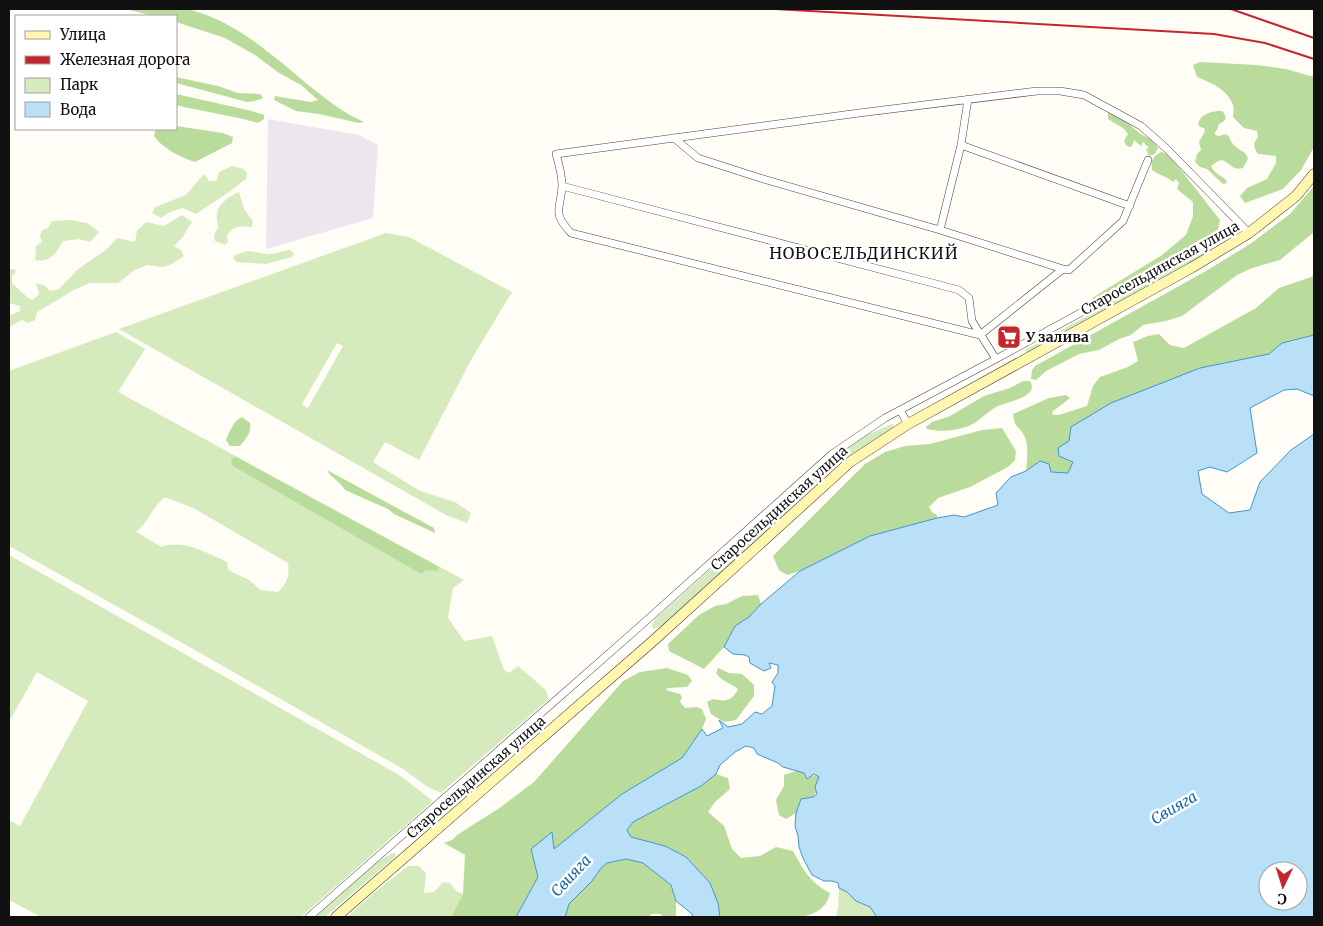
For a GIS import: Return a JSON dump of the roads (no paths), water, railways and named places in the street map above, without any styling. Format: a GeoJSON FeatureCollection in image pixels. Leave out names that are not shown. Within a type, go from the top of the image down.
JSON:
{"type":"FeatureCollection","features":[{"type":"Feature","properties":{"kind":"main road","name":"Старосельдинская улица"},"geometry":{"type":"LineString","coordinates":[[336,917],[653,641],[850,462],[908,424],[1191,268],[1249,233],[1296,196],[1314,174]]}},
{"type":"Feature","properties":{"kind":"street"},"geometry":{"type":"LineString","coordinates":[[980,335],[571,232],[562,223],[557,210],[562,186],[556,154],[968,99],[1037,91],[1060,91],[1084,95],[1141,126],[1166,148],[1249,233]]}},
{"type":"Feature","properties":{"kind":"street"},"geometry":{"type":"LineString","coordinates":[[940,230],[961,145],[968,99]]}},
{"type":"Feature","properties":{"kind":"street"},"geometry":{"type":"LineString","coordinates":[[674,138],[698,158],[1069,270],[1123,221],[1148,160]]}},
{"type":"Feature","properties":{"kind":"street"},"geometry":{"type":"LineString","coordinates":[[961,145],[1130,206]]}},
{"type":"Feature","properties":{"kind":"street"},"geometry":{"type":"LineString","coordinates":[[562,186],[959,290],[969,298],[972,321],[996,359]]}},
{"type":"Feature","properties":{"kind":"street"},"geometry":{"type":"LineString","coordinates":[[309,917],[638,628],[832,454],[885,418],[1241,225]]}},
{"type":"Feature","properties":{"kind":"street"},"geometry":{"type":"LineString","coordinates":[[980,335],[1063,269]]}},
{"type":"Feature","properties":{"kind":"street"},"geometry":{"type":"LineString","coordinates":[[900,410],[908,424]]}},
{"type":"Feature","properties":{"kind":"water","name":"Свияга"},"geometry":{"type":"Polygon","coordinates":[[[1314,335],[1314,396],[1297,389],[1284,390],[1250,408],[1257,453],[1227,472],[1210,467],[1198,471],[1202,494],[1229,513],[1250,510],[1260,482],[1291,450],[1314,434],[1314,917],[877,917],[870,907],[856,901],[847,892],[839,888],[838,883],[824,881],[812,875],[803,858],[795,826],[796,813],[801,799],[813,797],[817,794],[815,787],[819,777],[814,774],[807,779],[804,773],[783,767],[757,754],[754,748],[746,746],[735,752],[720,765],[716,774],[701,786],[633,822],[627,830],[631,837],[665,846],[686,857],[710,883],[718,903],[720,917],[693,917],[676,901],[671,885],[643,863],[626,859],[607,863],[601,868],[592,881],[569,904],[565,917],[516,917],[538,877],[531,849],[552,832],[554,849],[622,794],[682,758],[702,729],[707,736],[723,728],[719,720],[728,727],[742,724],[755,712],[762,714],[772,706],[775,686],[772,682],[778,673],[778,665],[769,663],[771,668],[764,671],[750,663],[749,657],[733,654],[724,647],[735,626],[749,617],[761,604],[800,571],[870,536],[937,518],[954,515],[964,517],[998,505],[996,493],[1011,477],[1026,471],[1040,461],[1049,464],[1051,472],[1068,473],[1073,462],[1059,456],[1058,448],[1069,441],[1071,427],[1111,403],[1200,368],[1269,354],[1282,343],[1314,335]]]}},
{"type":"Feature","properties":{"kind":"railway"},"geometry":{"type":"LineString","coordinates":[[775,9],[1214,34],[1265,43],[1314,59]]}},
{"type":"Feature","properties":{"kind":"railway"},"geometry":{"type":"LineString","coordinates":[[1231,9],[1314,38]]}},
{"type":"Feature","properties":{"kind":"place","name":"У залива"},"geometry":{"type":"Point","coordinates":[1009,337]}},
{"type":"Feature","properties":{"kind":"district","name":"НОВОСЕЛЬДИНСКИЙ"},"geometry":{"type":"Point","coordinates":[864,253]}}]}
